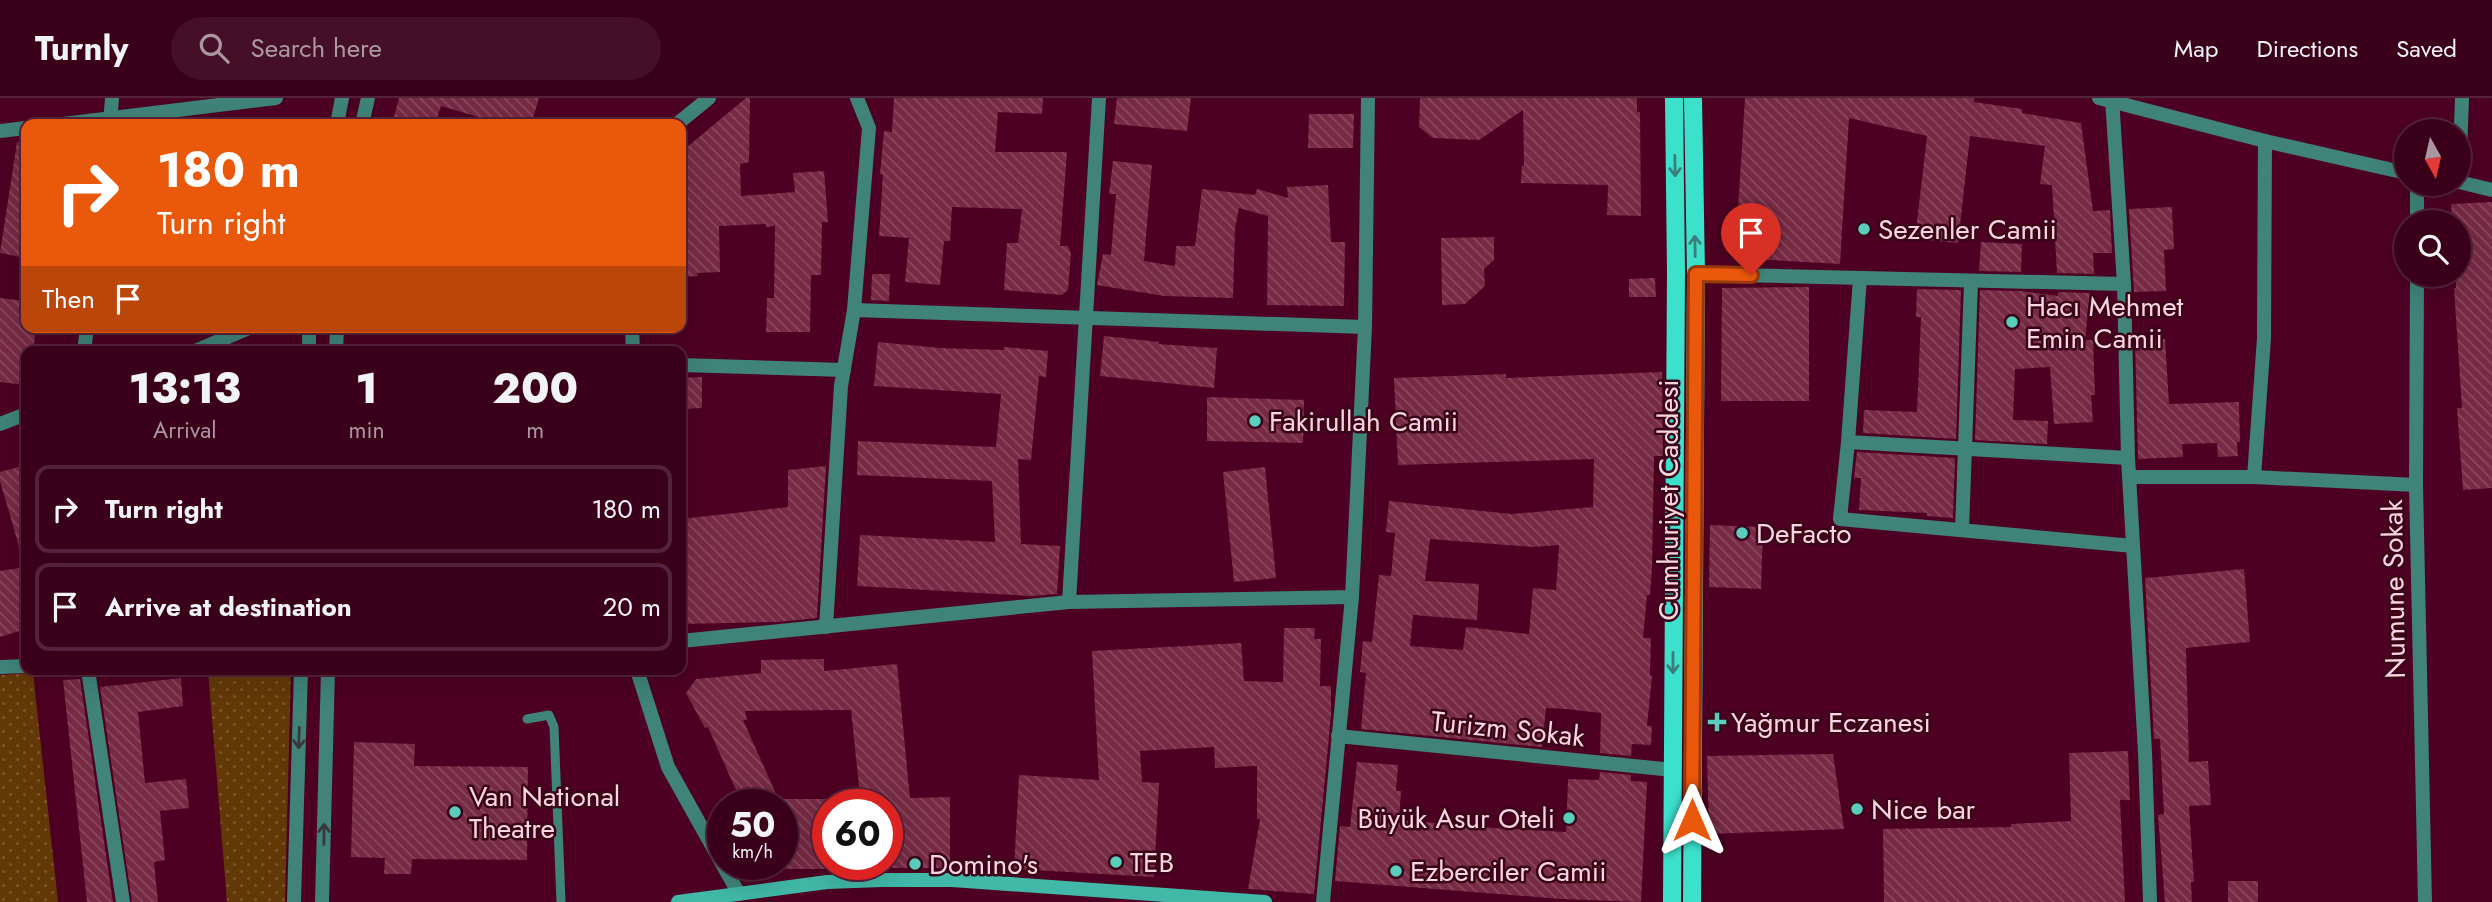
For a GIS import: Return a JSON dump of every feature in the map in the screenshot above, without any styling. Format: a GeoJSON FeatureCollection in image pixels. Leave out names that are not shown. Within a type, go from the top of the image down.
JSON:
{"type":"FeatureCollection","features":[{"type":"Feature","properties":{"kind":"main road","name":"Cumhuriyet Caddesi"},"geometry":{"type":"LineString","coordinates":[[1672,902],[1676,286],[1674,98]]}},
{"type":"Feature","properties":{"kind":"main road","name":"Cumhuriyet Caddesi"},"geometry":{"type":"LineString","coordinates":[[1692,902],[1696,274],[1693,98]]}},
{"type":"Feature","properties":{"kind":"main road"},"geometry":{"type":"LineString","coordinates":[[678,902],[827,883],[952,880],[1265,902]]}},
{"type":"Feature","properties":{"kind":"street"},"geometry":{"type":"LineString","coordinates":[[111,119],[112,98]]}},
{"type":"Feature","properties":{"kind":"street"},"geometry":{"type":"LineString","coordinates":[[132,119],[276,98]]}},
{"type":"Feature","properties":{"kind":"street"},"geometry":{"type":"LineString","coordinates":[[338,119],[342,98]]}},
{"type":"Feature","properties":{"kind":"street"},"geometry":{"type":"LineString","coordinates":[[363,119],[368,98]]}},
{"type":"Feature","properties":{"kind":"street"},"geometry":{"type":"LineString","coordinates":[[683,119],[709,98]]}},
{"type":"Feature","properties":{"kind":"street"},"geometry":{"type":"LineString","coordinates":[[826,627],[841,386],[854,310],[869,128],[857,98]]}},
{"type":"Feature","properties":{"kind":"street"},"geometry":{"type":"LineString","coordinates":[[1069,602],[1099,98]]}},
{"type":"Feature","properties":{"kind":"street"},"geometry":{"type":"LineString","coordinates":[[1323,902],[1352,597],[1365,327],[1368,98]]}},
{"type":"Feature","properties":{"kind":"street"},"geometry":{"type":"LineString","coordinates":[[2461,119],[2462,98]]}},
{"type":"Feature","properties":{"kind":"street"},"geometry":{"type":"LineString","coordinates":[[2150,902],[2128,458],[2124,284],[2108,99],[2265,141],[2394,170]]}},
{"type":"Feature","properties":{"kind":"street"},"geometry":{"type":"LineString","coordinates":[[0,131],[21,129]]}},
{"type":"Feature","properties":{"kind":"street"},"geometry":{"type":"LineString","coordinates":[[2254,477],[2264,338],[2265,141]]}},
{"type":"Feature","properties":{"kind":"street"},"geometry":{"type":"LineString","coordinates":[[2471,185],[2492,190]]}},
{"type":"Feature","properties":{"kind":"street"},"geometry":{"type":"LineString","coordinates":[[1696,274],[2124,284]]}},
{"type":"Feature","properties":{"kind":"street"},"geometry":{"type":"LineString","coordinates":[[1860,278],[1840,519],[2133,546]]}},
{"type":"Feature","properties":{"kind":"street"},"geometry":{"type":"LineString","coordinates":[[1962,530],[1970,282]]}},
{"type":"Feature","properties":{"kind":"street","name":"Numune Sokak"},"geometry":{"type":"LineString","coordinates":[[2417,287],[2416,485],[2425,902]]}},
{"type":"Feature","properties":{"kind":"street"},"geometry":{"type":"LineString","coordinates":[[854,310],[1365,327]]}},
{"type":"Feature","properties":{"kind":"street"},"geometry":{"type":"LineString","coordinates":[[207,346],[237,333]]}},
{"type":"Feature","properties":{"kind":"street"},"geometry":{"type":"LineString","coordinates":[[686,365],[844,370]]}},
{"type":"Feature","properties":{"kind":"street"},"geometry":{"type":"LineString","coordinates":[[0,424],[21,416]]}},
{"type":"Feature","properties":{"kind":"street"},"geometry":{"type":"LineString","coordinates":[[1848,442],[2128,458]]}},
{"type":"Feature","properties":{"kind":"street"},"geometry":{"type":"LineString","coordinates":[[2130,477],[2254,477],[2416,485]]}},
{"type":"Feature","properties":{"kind":"street"},"geometry":{"type":"LineString","coordinates":[[686,641],[1069,602],[1352,597]]}},
{"type":"Feature","properties":{"kind":"street"},"geometry":{"type":"LineString","coordinates":[[0,667],[21,666]]}},
{"type":"Feature","properties":{"kind":"street"},"geometry":{"type":"LineString","coordinates":[[89,675],[123,902]]}},
{"type":"Feature","properties":{"kind":"street"},"geometry":{"type":"LineString","coordinates":[[294,902],[301,675]]}},
{"type":"Feature","properties":{"kind":"street"},"geometry":{"type":"LineString","coordinates":[[322,902],[328,675]]}},
{"type":"Feature","properties":{"kind":"street"},"geometry":{"type":"LineString","coordinates":[[639,675],[668,767],[739,894]]}},
{"type":"Feature","properties":{"kind":"street","name":"Turizm Sokak"},"geometry":{"type":"LineString","coordinates":[[1338,736],[1672,770]]}},
{"type":"Feature","properties":{"kind":"lane"},"geometry":{"type":"LineString","coordinates":[[527,719],[549,715],[554,727],[561,902]]}},
{"type":"Feature","properties":{"kind":"shaded area"},"geometry":{"type":"Polygon","coordinates":[[[0,675],[33,675],[58,902],[0,902],[0,675]]]}},
{"type":"Feature","properties":{"kind":"shaded area"},"geometry":{"type":"Polygon","coordinates":[[[208,675],[291,675],[285,902],[227,902],[208,675]]]}},
{"type":"Feature","properties":{"kind":"building"},"geometry":{"type":"Polygon","coordinates":[[[399,98],[539,98],[533,119],[485,119],[441,106],[437,119],[393,119],[399,98]]]}},
{"type":"Feature","properties":{"kind":"building"},"geometry":{"type":"Polygon","coordinates":[[[746,98],[750,98],[749,162],[740,164],[741,196],[795,192],[793,173],[824,171],[828,222],[822,222],[821,275],[811,275],[810,332],[766,332],[767,298],[774,298],[775,226],[719,226],[720,272],[697,273],[698,276],[686,277],[686,148],[746,98]]]}},
{"type":"Feature","properties":{"kind":"building"},"geometry":{"type":"Polygon","coordinates":[[[894,98],[1043,98],[1042,114],[998,112],[995,152],[1067,152],[1060,246],[1068,246],[1071,253],[1068,290],[1062,295],[1004,290],[1007,243],[1018,243],[1022,209],[952,207],[950,241],[944,241],[940,285],[905,282],[909,238],[879,236],[884,131],[892,132],[894,98]]]}},
{"type":"Feature","properties":{"kind":"building"},"geometry":{"type":"Polygon","coordinates":[[[1117,98],[1191,98],[1187,131],[1114,124],[1117,98]]]}},
{"type":"Feature","properties":{"kind":"building"},"geometry":{"type":"Polygon","coordinates":[[[1420,98],[1637,98],[1637,112],[1640,112],[1641,216],[1607,215],[1608,185],[1521,183],[1522,165],[1524,166],[1523,110],[1479,140],[1433,138],[1419,127],[1420,98]]]}},
{"type":"Feature","properties":{"kind":"building"},"geometry":{"type":"Polygon","coordinates":[[[1745,98],[1974,98],[1974,102],[2022,109],[2022,113],[2081,123],[2093,211],[2110,210],[2112,253],[2093,253],[2094,274],[2057,273],[2052,185],[2040,184],[2045,146],[1970,136],[1958,243],[1915,239],[1927,136],[1849,118],[1840,264],[1735,258],[1745,98]]]}},
{"type":"Feature","properties":{"kind":"building"},"geometry":{"type":"Polygon","coordinates":[[[1309,114],[1354,114],[1353,148],[1308,148],[1309,114]]]}},
{"type":"Feature","properties":{"kind":"building"},"geometry":{"type":"Polygon","coordinates":[[[17,142],[21,142],[21,257],[0,253],[17,142]]]}},
{"type":"Feature","properties":{"kind":"building"},"geometry":{"type":"Polygon","coordinates":[[[1113,161],[1152,165],[1144,261],[1175,266],[1176,246],[1195,246],[1202,189],[1255,195],[1257,189],[1288,198],[1287,187],[1328,185],[1331,242],[1345,242],[1344,306],[1267,305],[1268,216],[1239,208],[1235,228],[1233,298],[1164,296],[1097,285],[1103,254],[1111,255],[1116,194],[1109,194],[1113,161]]]}},
{"type":"Feature","properties":{"kind":"building"},"geometry":{"type":"Polygon","coordinates":[[[2492,202],[2492,488],[2463,490],[2457,408],[2462,408],[2454,288],[2471,287],[2471,210],[2451,210],[2451,204],[2492,202]]]}},
{"type":"Feature","properties":{"kind":"building"},"geometry":{"type":"Polygon","coordinates":[[[2172,207],[2174,249],[2164,250],[2166,291],[2134,292],[2129,209],[2172,207]]]}},
{"type":"Feature","properties":{"kind":"building"},"geometry":{"type":"Polygon","coordinates":[[[1494,237],[1494,260],[1484,269],[1485,286],[1465,304],[1442,305],[1441,238],[1494,237]]]}},
{"type":"Feature","properties":{"kind":"building"},"geometry":{"type":"Polygon","coordinates":[[[1981,242],[2022,244],[2021,272],[1979,271],[1981,242]]]}},
{"type":"Feature","properties":{"kind":"building"},"geometry":{"type":"Polygon","coordinates":[[[872,274],[890,274],[889,301],[871,300],[872,274]]]}},
{"type":"Feature","properties":{"kind":"building"},"geometry":{"type":"Polygon","coordinates":[[[1655,278],[1656,297],[1629,297],[1629,279],[1655,278]]]}},
{"type":"Feature","properties":{"kind":"building"},"geometry":{"type":"Polygon","coordinates":[[[1809,287],[1809,401],[1721,401],[1722,288],[1809,287]]]}},
{"type":"Feature","properties":{"kind":"building"},"geometry":{"type":"Polygon","coordinates":[[[1917,289],[1961,290],[1956,439],[1863,433],[1864,410],[1917,412],[1921,317],[1916,317],[1917,289]]]}},
{"type":"Feature","properties":{"kind":"building"},"geometry":{"type":"Polygon","coordinates":[[[1980,290],[2058,296],[2058,292],[2090,293],[2085,340],[2093,340],[2093,422],[2054,424],[2050,367],[2015,369],[2013,420],[2048,421],[2047,444],[1975,440],[1980,290]]]}},
{"type":"Feature","properties":{"kind":"building"},"geometry":{"type":"Polygon","coordinates":[[[0,298],[21,300],[21,333],[35,333],[34,346],[21,346],[21,384],[0,382],[0,298]]]}},
{"type":"Feature","properties":{"kind":"building"},"geometry":{"type":"Polygon","coordinates":[[[1104,336],[1159,342],[1158,344],[1217,348],[1214,388],[1100,376],[1104,336]]]}},
{"type":"Feature","properties":{"kind":"building"},"geometry":{"type":"Polygon","coordinates":[[[2165,339],[2169,404],[2239,402],[2238,456],[2218,457],[2217,443],[2182,444],[2183,457],[2138,459],[2135,340],[2165,339]]]}},
{"type":"Feature","properties":{"kind":"building"},"geometry":{"type":"Polygon","coordinates":[[[878,342],[940,348],[1004,350],[1004,347],[1048,351],[1046,377],[1039,376],[1031,460],[1018,459],[1021,544],[1060,546],[1057,594],[1031,596],[857,586],[860,535],[995,542],[992,481],[857,475],[858,441],[996,447],[1001,394],[874,386],[878,342]]]}},
{"type":"Feature","properties":{"kind":"building"},"geometry":{"type":"Polygon","coordinates":[[[1662,372],[1663,456],[1654,456],[1652,568],[1643,638],[1651,638],[1652,676],[1647,726],[1652,726],[1651,745],[1632,744],[1631,756],[1600,753],[1601,713],[1566,709],[1546,708],[1542,747],[1361,729],[1366,673],[1360,672],[1363,641],[1372,642],[1379,575],[1391,576],[1395,533],[1386,532],[1389,501],[1511,514],[1593,507],[1594,459],[1398,465],[1394,378],[1506,374],[1506,378],[1662,372]],[[1430,539],[1425,581],[1479,584],[1477,620],[1413,615],[1410,646],[1463,650],[1466,627],[1529,634],[1533,588],[1556,590],[1559,545],[1532,547],[1430,539]]]}},
{"type":"Feature","properties":{"kind":"building"},"geometry":{"type":"Polygon","coordinates":[[[702,377],[702,408],[686,409],[686,378],[702,377]]]}},
{"type":"Feature","properties":{"kind":"building","name":"Fakirullah Camii"},"geometry":{"type":"Polygon","coordinates":[[[1207,397],[1304,400],[1303,443],[1207,441],[1207,397]]]}},
{"type":"Feature","properties":{"kind":"building"},"geometry":{"type":"Polygon","coordinates":[[[1857,452],[1955,458],[1953,518],[1927,516],[1927,513],[1859,510],[1861,478],[1854,478],[1857,452]]]}},
{"type":"Feature","properties":{"kind":"building"},"geometry":{"type":"Polygon","coordinates":[[[21,466],[21,554],[0,481],[0,472],[21,466]]]}},
{"type":"Feature","properties":{"kind":"building"},"geometry":{"type":"Polygon","coordinates":[[[826,466],[817,618],[777,622],[686,624],[686,518],[788,507],[788,470],[826,466]]]}},
{"type":"Feature","properties":{"kind":"building"},"geometry":{"type":"Polygon","coordinates":[[[1265,467],[1276,578],[1234,582],[1223,472],[1265,467]]]}},
{"type":"Feature","properties":{"kind":"building"},"geometry":{"type":"Polygon","coordinates":[[[1710,525],[1763,527],[1761,589],[1709,587],[1710,525]]]}},
{"type":"Feature","properties":{"kind":"building"},"geometry":{"type":"Polygon","coordinates":[[[21,568],[21,631],[0,637],[0,571],[21,568]]]}},
{"type":"Feature","properties":{"kind":"building"},"geometry":{"type":"Polygon","coordinates":[[[2244,569],[2250,642],[2186,648],[2189,762],[2208,761],[2211,805],[2189,806],[2194,882],[2191,882],[2192,902],[2165,902],[2158,815],[2164,814],[2160,739],[2154,739],[2145,578],[2244,569]]]}},
{"type":"Feature","properties":{"kind":"building"},"geometry":{"type":"Polygon","coordinates":[[[1284,628],[1315,628],[1314,639],[1321,639],[1320,686],[1331,686],[1331,715],[1314,894],[1248,889],[1260,819],[1257,819],[1257,766],[1215,768],[1214,747],[1140,751],[1142,782],[1159,783],[1154,877],[1014,869],[1019,775],[1099,780],[1092,651],[1241,643],[1244,681],[1283,682],[1284,628]]]}},
{"type":"Feature","properties":{"kind":"building"},"geometry":{"type":"Polygon","coordinates":[[[824,659],[824,671],[897,664],[910,798],[950,797],[950,868],[903,868],[903,789],[859,789],[851,710],[745,711],[747,720],[743,720],[774,789],[735,789],[708,727],[705,728],[686,693],[696,679],[761,673],[761,660],[824,659]]]}},
{"type":"Feature","properties":{"kind":"building"},"geometry":{"type":"Polygon","coordinates":[[[181,678],[183,706],[138,712],[145,783],[186,779],[189,808],[160,811],[165,860],[154,862],[158,902],[132,902],[100,687],[181,678]]]}},
{"type":"Feature","properties":{"kind":"building"},"geometry":{"type":"Polygon","coordinates":[[[80,679],[113,902],[87,902],[63,680],[80,679]]]}},
{"type":"Feature","properties":{"kind":"building"},"geometry":{"type":"Polygon","coordinates":[[[354,742],[415,744],[414,766],[528,767],[527,860],[412,859],[411,874],[384,874],[385,858],[351,857],[354,742]]]}},
{"type":"Feature","properties":{"kind":"building"},"geometry":{"type":"Polygon","coordinates":[[[2128,751],[2130,800],[2120,800],[2125,902],[1884,902],[1883,829],[2011,827],[2011,824],[2071,821],[2069,753],[2128,751]]]}},
{"type":"Feature","properties":{"kind":"building"},"geometry":{"type":"Polygon","coordinates":[[[1833,754],[1844,829],[1709,834],[1707,756],[1833,754]]]}},
{"type":"Feature","properties":{"kind":"building"},"geometry":{"type":"Polygon","coordinates":[[[1357,762],[1398,765],[1396,791],[1401,791],[1399,820],[1495,828],[1566,832],[1568,779],[1599,780],[1600,772],[1631,775],[1631,781],[1647,782],[1641,902],[1562,899],[1335,881],[1340,826],[1350,827],[1357,762]]]}},
{"type":"Feature","properties":{"kind":"building"},"geometry":{"type":"Polygon","coordinates":[[[798,799],[812,799],[812,869],[798,869],[798,799]]]}},
{"type":"Feature","properties":{"kind":"building"},"geometry":{"type":"Polygon","coordinates":[[[2228,881],[2258,881],[2258,902],[2228,902],[2228,881]]]}},
{"type":"Feature","properties":{"kind":"place","name":"Sezenler Camii"},"geometry":{"type":"Point","coordinates":[1864,229]}},
{"type":"Feature","properties":{"kind":"place","name":"Hacı Mehmet Emin Camii"},"geometry":{"type":"Point","coordinates":[2012,322]}},
{"type":"Feature","properties":{"kind":"place","name":"Fakirullah Camii"},"geometry":{"type":"Point","coordinates":[1255,421]}},
{"type":"Feature","properties":{"kind":"place","name":"DeFacto"},"geometry":{"type":"Point","coordinates":[1742,533]}},
{"type":"Feature","properties":{"kind":"place","name":"Yağmur Eczanesi"},"geometry":{"type":"Point","coordinates":[1717,722]}},
{"type":"Feature","properties":{"kind":"place","name":"Nice bar"},"geometry":{"type":"Point","coordinates":[1857,809]}},
{"type":"Feature","properties":{"kind":"place","name":"Van National Theatre"},"geometry":{"type":"Point","coordinates":[455,812]}},
{"type":"Feature","properties":{"kind":"place","name":"Büyük Asur Oteli"},"geometry":{"type":"Point","coordinates":[1569,818]}},
{"type":"Feature","properties":{"kind":"place","name":"TEB"},"geometry":{"type":"Point","coordinates":[1116,862]}},
{"type":"Feature","properties":{"kind":"place","name":"Domino's"},"geometry":{"type":"Point","coordinates":[915,864]}},
{"type":"Feature","properties":{"kind":"place","name":"Ezberciler Camii"},"geometry":{"type":"Point","coordinates":[1396,871]}},
{"type":"Feature","properties":{"kind":"route"},"geometry":{"type":"LineString","coordinates":[[1692,820],[1696,274],[1751,275]]}}]}
